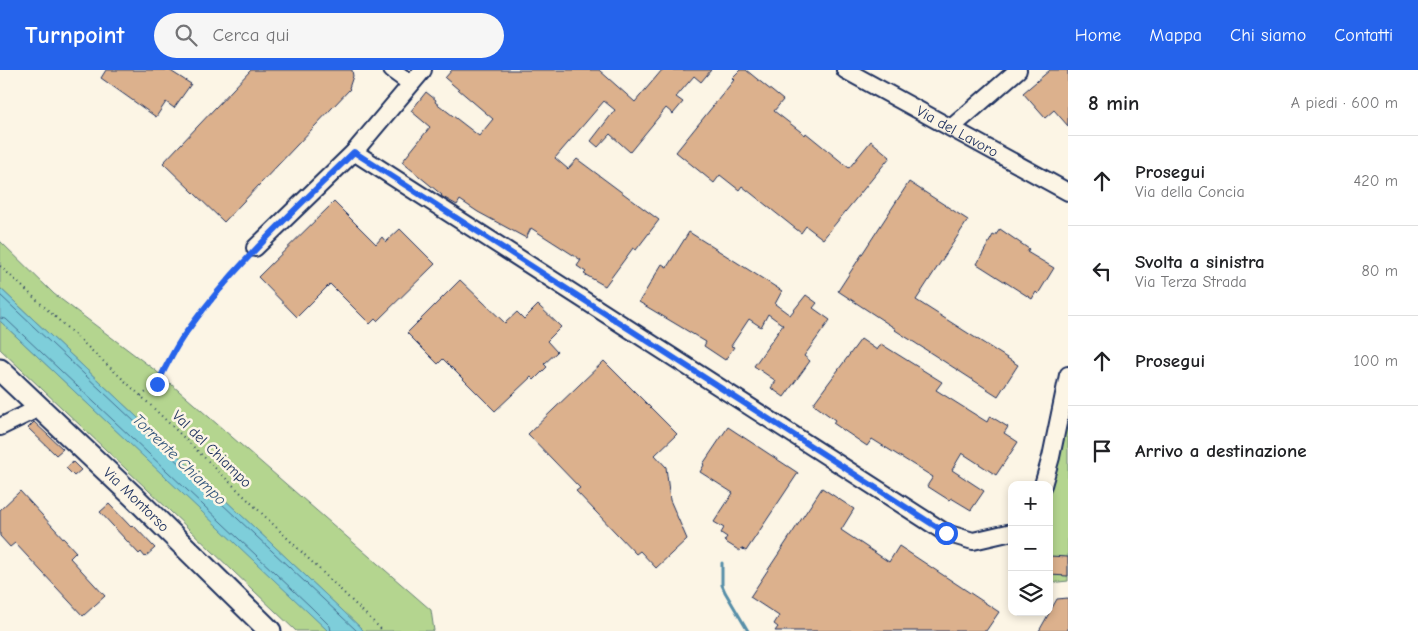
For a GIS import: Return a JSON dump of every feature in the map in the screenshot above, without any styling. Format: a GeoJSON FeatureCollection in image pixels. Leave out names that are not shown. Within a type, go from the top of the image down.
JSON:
{"type":"FeatureCollection","features":[{"type":"Feature","properties":{"kind":"main road","name":"Via Montorso"},"geometry":{"type":"LineString","coordinates":[[0,370],[41,407],[270,631]]}},
{"type":"Feature","properties":{"kind":"street"},"geometry":{"type":"LineString","coordinates":[[392,70],[410,83]]}},
{"type":"Feature","properties":{"kind":"street"},"geometry":{"type":"LineString","coordinates":[[255,248],[354,152],[410,83],[423,70]]}},
{"type":"Feature","properties":{"kind":"street","name":"Via del Lavoro"},"geometry":{"type":"LineString","coordinates":[[845,70],[1068,192]]}},
{"type":"Feature","properties":{"kind":"street"},"geometry":{"type":"LineString","coordinates":[[950,128],[1018,70]]}},
{"type":"Feature","properties":{"kind":"street"},"geometry":{"type":"LineString","coordinates":[[354,152],[946,533],[973,541],[1008,533]]}},
{"type":"Feature","properties":{"kind":"street"},"geometry":{"type":"LineString","coordinates":[[1044,481],[1068,375]]}},
{"type":"Feature","properties":{"kind":"street"},"geometry":{"type":"LineString","coordinates":[[0,427],[41,407]]}},
{"type":"Feature","properties":{"kind":"path"},"geometry":{"type":"LineString","coordinates":[[141,396],[157,384],[184,335],[255,248]]}},
{"type":"Feature","properties":{"kind":"path","name":"Val del Chiampo"},"geometry":{"type":"LineString","coordinates":[[0,266],[141,396],[383,631]]}},
{"type":"Feature","properties":{"kind":"green space"},"geometry":{"type":"Polygon","coordinates":[[[0,241],[54,294],[156,371],[431,610],[434,631],[364,631],[0,288],[0,241]]]}},
{"type":"Feature","properties":{"kind":"green space"},"geometry":{"type":"Polygon","coordinates":[[[0,321],[328,631],[296,631],[0,349],[0,321]]]}},
{"type":"Feature","properties":{"kind":"green space"},"geometry":{"type":"Polygon","coordinates":[[[1068,412],[1068,581],[1053,583],[1053,481],[1068,412]]]}},
{"type":"Feature","properties":{"kind":"water","name":"Torrente Chiampo"},"geometry":{"type":"Polygon","coordinates":[[[0,288],[364,631],[328,631],[0,321],[0,288]]]}},
{"type":"Feature","properties":{"kind":"building"},"geometry":{"type":"Polygon","coordinates":[[[106,70],[169,70],[191,84],[174,108],[166,102],[156,117],[101,78],[106,70]]]}},
{"type":"Feature","properties":{"kind":"building"},"geometry":{"type":"Polygon","coordinates":[[[251,70],[352,70],[353,76],[350,89],[224,222],[163,163],[251,70]]]}},
{"type":"Feature","properties":{"kind":"building"},"geometry":{"type":"Polygon","coordinates":[[[452,70],[599,70],[635,102],[662,70],[711,70],[701,82],[694,76],[676,97],[683,102],[673,114],[666,108],[630,152],[610,134],[598,147],[591,141],[615,110],[604,101],[555,158],[568,169],[577,159],[659,220],[636,250],[633,248],[605,286],[584,274],[586,272],[577,266],[581,260],[531,228],[526,238],[460,200],[457,205],[441,196],[402,162],[430,127],[411,111],[426,92],[436,100],[435,102],[479,136],[493,119],[445,78],[452,70]]]}},
{"type":"Feature","properties":{"kind":"building"},"geometry":{"type":"Polygon","coordinates":[[[740,70],[746,70],[783,100],[774,111],[805,135],[806,133],[849,168],[871,141],[890,157],[823,239],[806,226],[801,233],[742,186],[739,190],[720,175],[714,183],[676,152],[740,70]]]}},
{"type":"Feature","properties":{"kind":"building"},"geometry":{"type":"Polygon","coordinates":[[[1050,70],[1068,70],[1068,126],[1054,110],[1045,118],[1023,93],[1050,70]]]}},
{"type":"Feature","properties":{"kind":"building"},"geometry":{"type":"Polygon","coordinates":[[[909,182],[968,220],[916,300],[1018,365],[998,396],[838,291],[909,182]]]}},
{"type":"Feature","properties":{"kind":"building"},"geometry":{"type":"Polygon","coordinates":[[[334,202],[376,244],[382,237],[386,242],[400,229],[435,264],[377,321],[375,319],[370,324],[330,284],[297,317],[258,277],[334,202]]]}},
{"type":"Feature","properties":{"kind":"building"},"geometry":{"type":"Polygon","coordinates":[[[1000,229],[1029,249],[1027,252],[1054,268],[1038,294],[1036,292],[1032,299],[977,264],[993,235],[995,236],[1000,229]]]}},
{"type":"Feature","properties":{"kind":"building"},"geometry":{"type":"Polygon","coordinates":[[[689,232],[782,291],[775,304],[790,315],[806,295],[817,303],[813,308],[830,320],[804,356],[810,361],[784,397],[771,388],[776,381],[754,366],[783,325],[768,314],[761,327],[749,319],[731,346],[734,347],[725,360],[704,346],[706,342],[639,302],[662,264],[667,267],[689,232]]]}},
{"type":"Feature","properties":{"kind":"building"},"geometry":{"type":"Polygon","coordinates":[[[460,280],[505,323],[517,312],[524,319],[538,305],[561,327],[547,341],[557,352],[544,364],[547,367],[534,380],[531,377],[495,411],[443,359],[438,364],[407,333],[460,280]]]}},
{"type":"Feature","properties":{"kind":"building"},"geometry":{"type":"Polygon","coordinates":[[[861,339],[877,350],[881,344],[942,382],[936,390],[987,422],[990,416],[1008,427],[1004,433],[1018,442],[996,475],[962,453],[952,470],[984,491],[971,510],[951,498],[949,500],[927,486],[933,477],[872,439],[867,446],[833,423],[835,420],[813,404],[861,339]]]}},
{"type":"Feature","properties":{"kind":"building"},"geometry":{"type":"Polygon","coordinates":[[[604,361],[677,434],[655,455],[666,467],[670,500],[687,539],[656,568],[640,551],[636,554],[576,491],[580,488],[528,434],[604,361]]]}},
{"type":"Feature","properties":{"kind":"building"},"geometry":{"type":"Polygon","coordinates":[[[34,422],[63,449],[56,455],[28,428],[34,422]]]}},
{"type":"Feature","properties":{"kind":"building"},"geometry":{"type":"Polygon","coordinates":[[[728,427],[798,473],[746,551],[741,548],[740,551],[724,541],[727,537],[721,533],[724,528],[714,522],[733,493],[700,472],[703,464],[728,427]]]}},
{"type":"Feature","properties":{"kind":"building"},"geometry":{"type":"Polygon","coordinates":[[[73,462],[81,470],[74,476],[66,468],[73,462]]]}},
{"type":"Feature","properties":{"kind":"building"},"geometry":{"type":"Polygon","coordinates":[[[822,488],[854,509],[841,530],[889,562],[899,546],[999,612],[986,631],[775,631],[778,627],[774,624],[779,616],[750,597],[822,488]]]}},
{"type":"Feature","properties":{"kind":"building"},"geometry":{"type":"Polygon","coordinates":[[[20,491],[76,552],[70,558],[105,596],[83,616],[15,543],[10,547],[0,536],[0,510],[20,491]]]}},
{"type":"Feature","properties":{"kind":"building"},"geometry":{"type":"Polygon","coordinates":[[[109,504],[155,548],[145,557],[141,552],[139,554],[100,512],[109,504]]]}},
{"type":"Feature","properties":{"kind":"building"},"geometry":{"type":"Polygon","coordinates":[[[1053,556],[1068,557],[1068,576],[1053,575],[1053,556]]]}},
{"type":"Feature","properties":{"kind":"building"},"geometry":{"type":"Polygon","coordinates":[[[1068,598],[1068,631],[1039,631],[1047,616],[1053,616],[1053,606],[1057,599],[1068,598]]]}},
{"type":"Feature","properties":{"kind":"waterway"},"geometry":{"type":"LineString","coordinates":[[722,563],[722,585],[748,631]]}},
{"type":"Feature","properties":{"kind":"route"},"geometry":{"type":"LineString","coordinates":[[157,384],[184,335],[219,290],[255,248],[354,152],[946,533]]}}]}
